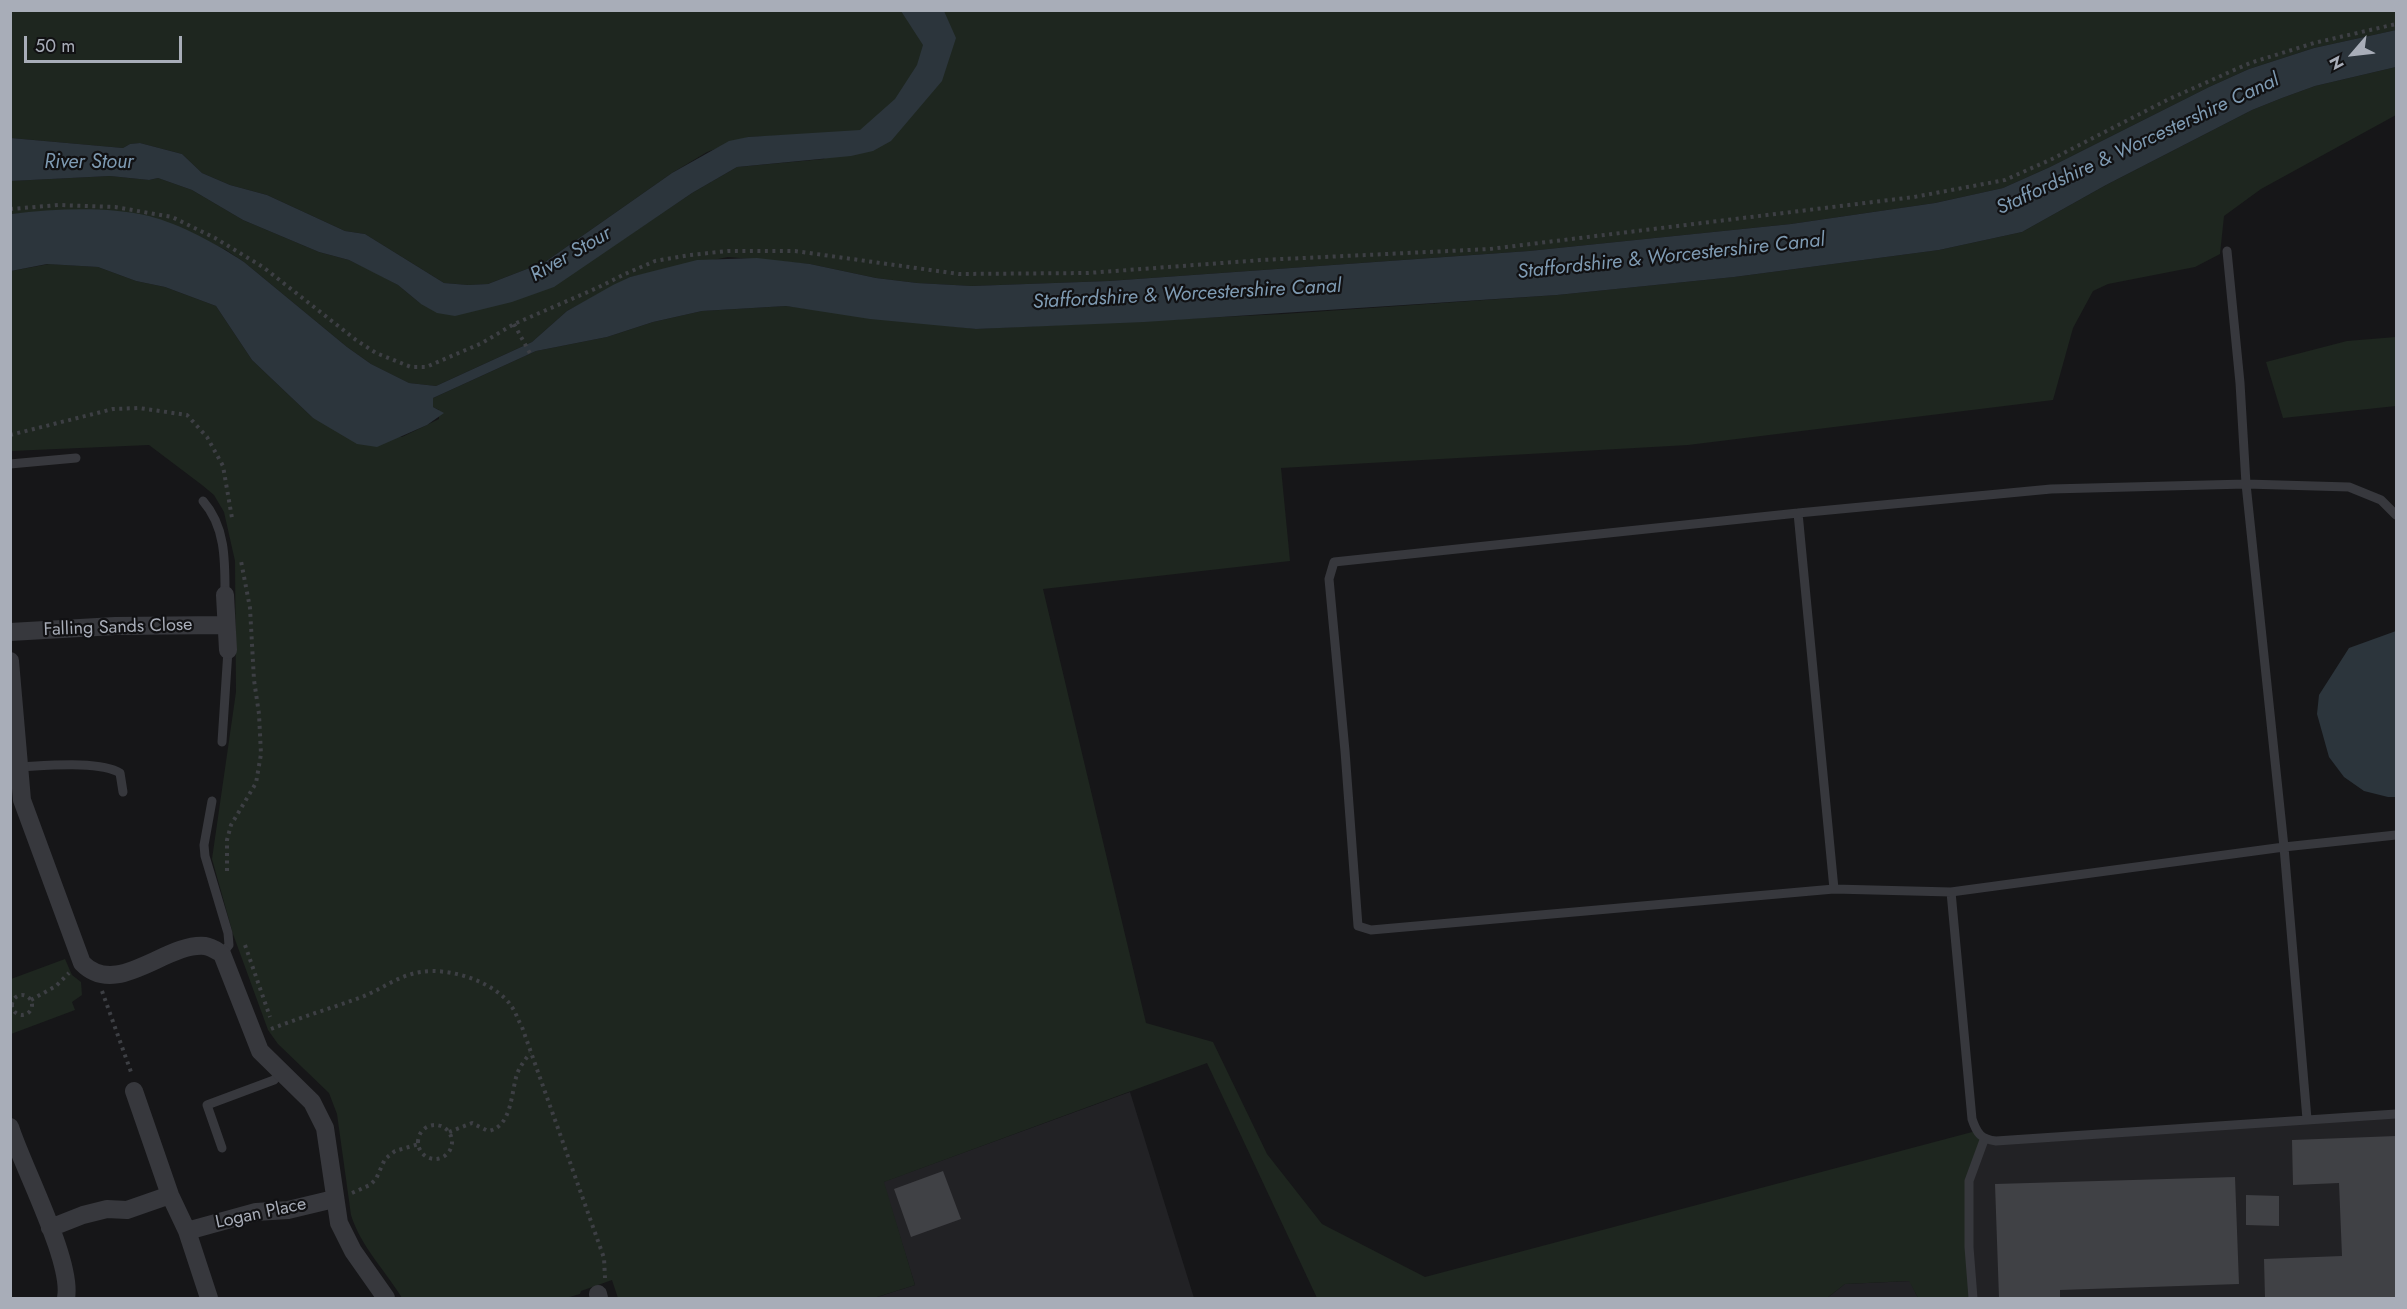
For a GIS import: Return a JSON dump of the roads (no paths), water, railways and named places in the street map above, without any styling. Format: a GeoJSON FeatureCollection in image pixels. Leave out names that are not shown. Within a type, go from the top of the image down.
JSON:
{"type":"FeatureCollection","features":[{"type":"Feature","properties":{"kind":"street"},"geometry":{"type":"LineString","coordinates":[[225,595],[228,650]]}},
{"type":"Feature","properties":{"kind":"street","name":"Falling Sands Close"},"geometry":{"type":"LineString","coordinates":[[10,632],[115,626],[226,625]]}},
{"type":"Feature","properties":{"kind":"street"},"geometry":{"type":"LineString","coordinates":[[10,661],[22,800],[89,968],[119,975],[197,947],[212,948],[222,954],[260,1052],[312,1102],[322,1121],[339,1223],[353,1251],[386,1299]]}},
{"type":"Feature","properties":{"kind":"street"},"geometry":{"type":"LineString","coordinates":[[134,1091],[170,1195],[188,1231],[209,1299]]}},
{"type":"Feature","properties":{"kind":"street"},"geometry":{"type":"LineString","coordinates":[[11,1133],[50,1228],[66,1278],[66,1299]]}},
{"type":"Feature","properties":{"kind":"street"},"geometry":{"type":"LineString","coordinates":[[50,1228],[83,1215],[107,1209],[127,1210],[170,1195]]}},
{"type":"Feature","properties":{"kind":"street","name":"Logan Place"},"geometry":{"type":"LineString","coordinates":[[188,1231],[256,1212],[288,1210],[334,1198]]}},
{"type":"Feature","properties":{"kind":"lane"},"geometry":{"type":"LineString","coordinates":[[2227,251],[2240,383],[2246,484],[2284,847],[2307,1119]]}},
{"type":"Feature","properties":{"kind":"lane"},"geometry":{"type":"LineString","coordinates":[[10,464],[76,458]]}},
{"type":"Feature","properties":{"kind":"lane"},"geometry":{"type":"LineString","coordinates":[[2397,515],[2381,500],[2349,487],[2246,484],[2051,489],[1334,562],[1329,579],[1346,751],[1358,926],[1371,930],[1834,889],[1951,892],[2284,847],[2397,835]]}},
{"type":"Feature","properties":{"kind":"lane"},"geometry":{"type":"LineString","coordinates":[[203,501],[212,510],[225,553],[225,595]]}},
{"type":"Feature","properties":{"kind":"lane"},"geometry":{"type":"LineString","coordinates":[[1798,513],[1834,889]]}},
{"type":"Feature","properties":{"kind":"lane"},"geometry":{"type":"LineString","coordinates":[[222,742],[228,650]]}},
{"type":"Feature","properties":{"kind":"lane"},"geometry":{"type":"LineString","coordinates":[[18,767],[54,765],[111,767],[120,773],[123,792]]}},
{"type":"Feature","properties":{"kind":"lane"},"geometry":{"type":"LineString","coordinates":[[212,801],[204,844],[228,933],[229,945],[222,954]]}},
{"type":"Feature","properties":{"kind":"lane"},"geometry":{"type":"LineString","coordinates":[[1951,892],[1972,1119],[1976,1131],[1984,1140],[1996,1142],[2397,1114]]}},
{"type":"Feature","properties":{"kind":"lane"},"geometry":{"type":"LineString","coordinates":[[222,1148],[207,1105],[274,1080],[281,1072]]}},
{"type":"Feature","properties":{"kind":"lane"},"geometry":{"type":"LineString","coordinates":[[1973,1299],[1969,1247],[1969,1181],[1984,1140]]}},
{"type":"Feature","properties":{"kind":"water","name":"River Stour"},"geometry":{"type":"Polygon","coordinates":[[[901,11],[944,11],[956,38],[942,81],[891,141],[873,151],[851,156],[737,167],[692,193],[554,287],[512,302],[455,316],[437,313],[421,304],[398,285],[349,260],[319,252],[243,220],[192,190],[158,178],[149,180],[110,176],[11,181],[11,138],[123,148],[130,144],[140,143],[182,154],[202,173],[230,185],[267,195],[345,231],[365,234],[444,283],[488,284],[545,262],[672,173],[729,141],[748,137],[860,130],[895,99],[917,65],[923,45],[901,11]]]}},
{"type":"Feature","properties":{"kind":"water","name":"Staffordshire & Worcestershire Canal"},"geometry":{"type":"Polygon","coordinates":[[[2396,30],[2396,67],[2315,86],[2252,110],[2106,185],[2022,232],[1939,250],[1734,277],[1557,295],[1144,322],[976,329],[870,319],[786,306],[702,311],[653,322],[607,337],[536,351],[433,398],[433,407],[444,413],[427,425],[377,447],[357,444],[313,418],[252,360],[216,306],[165,287],[136,281],[98,267],[47,264],[11,271],[11,214],[80,209],[149,216],[198,235],[244,262],[371,364],[409,383],[436,386],[532,342],[567,311],[613,285],[630,277],[697,260],[757,258],[810,264],[876,278],[972,286],[1109,281],[1529,251],[1791,224],[1935,203],[2003,188],[2249,69],[2314,48],[2396,30]]]}},
{"type":"Feature","properties":{"kind":"water"},"geometry":{"type":"Polygon","coordinates":[[[2396,631],[2396,797],[2388,797],[2364,791],[2344,777],[2329,757],[2317,714],[2319,695],[2349,648],[2396,631]]]}}]}
